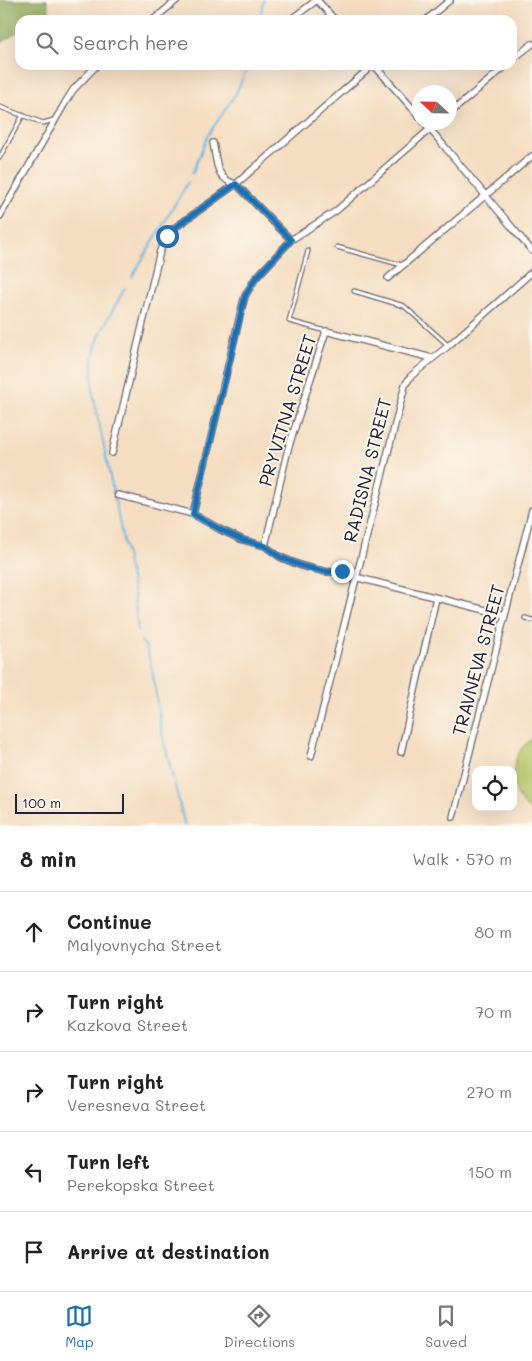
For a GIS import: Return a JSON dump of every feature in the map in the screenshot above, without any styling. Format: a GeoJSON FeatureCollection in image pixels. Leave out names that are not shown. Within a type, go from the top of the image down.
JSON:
{"type":"FeatureCollection","features":[{"type":"Feature","properties":{"kind":"street"},"geometry":{"type":"LineString","coordinates":[[158,15],[177,0]]}},
{"type":"Feature","properties":{"kind":"street"},"geometry":{"type":"LineString","coordinates":[[297,15],[317,0],[330,15]]}},
{"type":"Feature","properties":{"kind":"street"},"geometry":{"type":"LineString","coordinates":[[432,15],[450,0]]}},
{"type":"Feature","properties":{"kind":"street"},"geometry":{"type":"LineString","coordinates":[[517,56],[532,44]]}},
{"type":"Feature","properties":{"kind":"street"},"geometry":{"type":"LineString","coordinates":[[0,216],[54,120],[73,90],[92,70]]}},
{"type":"Feature","properties":{"kind":"street"},"geometry":{"type":"LineString","coordinates":[[112,453],[160,251],[164,242],[173,229],[236,184],[368,70]]}},
{"type":"Feature","properties":{"kind":"street"},"geometry":{"type":"LineString","coordinates":[[378,70],[412,108]]}},
{"type":"Feature","properties":{"kind":"street"},"geometry":{"type":"LineString","coordinates":[[457,107],[501,70]]}},
{"type":"Feature","properties":{"kind":"street"},"geometry":{"type":"LineString","coordinates":[[193,514],[245,296],[255,279],[291,240],[336,211],[429,130]]}},
{"type":"Feature","properties":{"kind":"street"},"geometry":{"type":"LineString","coordinates":[[431,130],[532,251]]}},
{"type":"Feature","properties":{"kind":"street"},"geometry":{"type":"LineString","coordinates":[[213,143],[221,176],[226,182],[236,184],[291,240]]}},
{"type":"Feature","properties":{"kind":"street"},"geometry":{"type":"LineString","coordinates":[[388,278],[532,156]]}},
{"type":"Feature","properties":{"kind":"street","name":"RADISNA STREET"},"geometry":{"type":"LineString","coordinates":[[311,756],[404,385],[411,376],[532,272]]}},
{"type":"Feature","properties":{"kind":"street","name":"PRYVITNA STREET"},"geometry":{"type":"LineString","coordinates":[[265,546],[288,449],[326,331],[432,358]]}},
{"type":"Feature","properties":{"kind":"street"},"geometry":{"type":"LineString","coordinates":[[118,495],[193,514],[221,530],[243,540],[265,546],[280,557],[302,566],[327,572],[346,571],[436,598],[505,615]]}},
{"type":"Feature","properties":{"kind":"street","name":"TRAVNEVA STREET"},"geometry":{"type":"LineString","coordinates":[[453,817],[532,510]]}},
{"type":"Feature","properties":{"kind":"street"},"geometry":{"type":"LineString","coordinates":[[401,752],[436,598]]}},
{"type":"Feature","properties":{"kind":"lane"},"geometry":{"type":"LineString","coordinates":[[0,106],[44,123],[54,120]]}},
{"type":"Feature","properties":{"kind":"lane"},"geometry":{"type":"LineString","coordinates":[[0,157],[23,115]]}},
{"type":"Feature","properties":{"kind":"lane"},"geometry":{"type":"LineString","coordinates":[[337,247],[402,265]]}},
{"type":"Feature","properties":{"kind":"lane"},"geometry":{"type":"LineString","coordinates":[[308,251],[289,320],[326,331]]}},
{"type":"Feature","properties":{"kind":"lane"},"geometry":{"type":"LineString","coordinates":[[354,291],[404,306],[448,346]]}},
{"type":"Feature","properties":{"kind":"lane"},"geometry":{"type":"LineString","coordinates":[[111,496],[118,495]]}},
{"type":"Feature","properties":{"kind":"lane"},"geometry":{"type":"LineString","coordinates":[[525,618],[532,620]]}},
{"type":"Feature","properties":{"kind":"green space"},"geometry":{"type":"Polygon","coordinates":[[[0,0],[47,0],[49,15],[15,15],[15,34],[0,44],[0,0]]]}},
{"type":"Feature","properties":{"kind":"green space"},"geometry":{"type":"Polygon","coordinates":[[[532,739],[532,811],[524,804],[517,792],[517,766],[514,765],[524,746],[532,739]]]}},
{"type":"Feature","properties":{"kind":"waterway"},"geometry":{"type":"LineString","coordinates":[[260,15],[264,0]]}},
{"type":"Feature","properties":{"kind":"waterway"},"geometry":{"type":"LineString","coordinates":[[192,174],[208,135],[235,95],[247,70]]}},
{"type":"Feature","properties":{"kind":"waterway"},"geometry":{"type":"LineString","coordinates":[[132,277],[188,182]]}},
{"type":"Feature","properties":{"kind":"waterway"},"geometry":{"type":"LineString","coordinates":[[125,288],[106,323],[94,351],[93,393],[134,594],[138,631]]}},
{"type":"Feature","properties":{"kind":"waterway"},"geometry":{"type":"LineString","coordinates":[[141,641],[146,647],[152,669],[162,734],[185,826]]}},
{"type":"Feature","properties":{"kind":"route"},"geometry":{"type":"LineString","coordinates":[[167,236],[173,229],[236,184],[291,240],[255,279],[245,296],[193,514],[221,530],[243,540],[265,546],[280,557],[302,566],[334,573],[342,571]]}}]}
